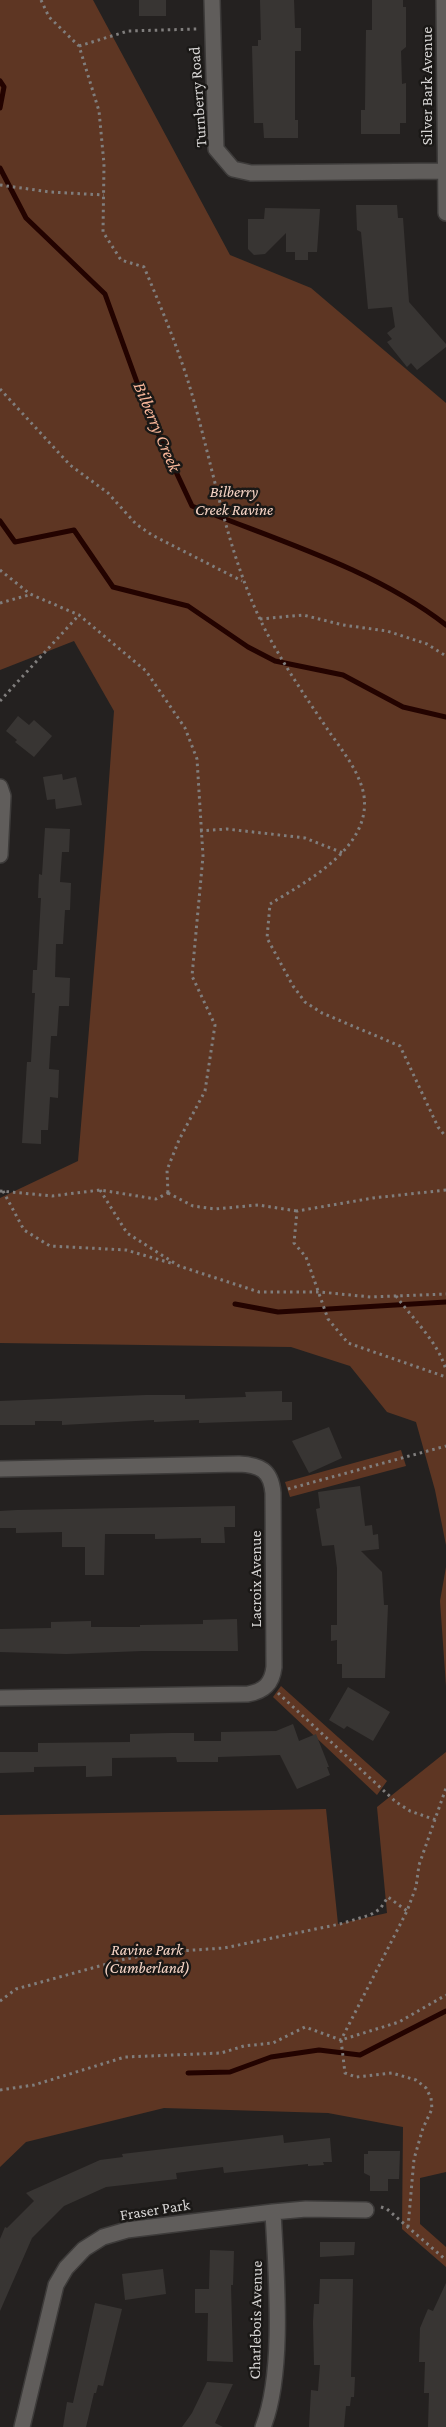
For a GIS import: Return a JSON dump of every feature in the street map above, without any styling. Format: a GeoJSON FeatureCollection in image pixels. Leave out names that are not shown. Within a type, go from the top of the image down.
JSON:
{"type":"FeatureCollection","features":[{"type":"Feature","properties":{"kind":"street","name":"Turnberry Road"},"geometry":{"type":"LineString","coordinates":[[212,0],[216,149],[233,170],[242,172],[444,171]]}},
{"type":"Feature","properties":{"kind":"street","name":"Silver Bark Avenue"},"geometry":{"type":"LineString","coordinates":[[444,0],[444,171],[446,213]]}},
{"type":"Feature","properties":{"kind":"street"},"geometry":{"type":"LineString","coordinates":[[0,787],[3,796],[0,855]]}},
{"type":"Feature","properties":{"kind":"street","name":"Lacroix Avenue"},"geometry":{"type":"LineString","coordinates":[[0,1469],[254,1464],[262,1467],[268,1473],[273,1492],[274,1667],[269,1684]]}},
{"type":"Feature","properties":{"kind":"street"},"geometry":{"type":"LineString","coordinates":[[0,1698],[248,1694],[260,1691],[269,1684]]}},
{"type":"Feature","properties":{"kind":"street","name":"Fraser Park"},"geometry":{"type":"LineString","coordinates":[[22,2427],[56,2285],[66,2268],[84,2249],[103,2237],[127,2230],[273,2212],[306,2209],[366,2210]]}},
{"type":"Feature","properties":{"kind":"street","name":"Charlebois Avenue"},"geometry":{"type":"LineString","coordinates":[[263,2427],[273,2383],[276,2345],[273,2212]]}},
{"type":"Feature","properties":{"kind":"path"},"geometry":{"type":"LineString","coordinates":[[42,0],[49,16],[79,46],[99,111],[104,194],[103,232],[121,260],[144,267],[172,331],[194,402],[243,581],[276,649],[297,685],[354,769],[364,796],[362,824],[343,853],[301,885],[270,904],[266,938],[293,986],[305,1002],[322,1013],[400,1046],[438,1128],[446,1137]]}},
{"type":"Feature","properties":{"kind":"path"},"geometry":{"type":"LineString","coordinates":[[79,46],[128,31],[212,28]]}},
{"type":"Feature","properties":{"kind":"path"},"geometry":{"type":"LineString","coordinates":[[0,186],[50,192],[104,194]]}},
{"type":"Feature","properties":{"kind":"path"},"geometry":{"type":"LineString","coordinates":[[0,390],[70,465],[108,493],[136,524],[152,535],[243,581]]}},
{"type":"Feature","properties":{"kind":"path"},"geometry":{"type":"LineString","coordinates":[[0,570],[30,594],[79,615],[146,671],[185,728],[197,759],[203,856],[192,976],[215,1025],[204,1091],[179,1140],[167,1170],[168,1193]]}},
{"type":"Feature","properties":{"kind":"path"},"geometry":{"type":"LineString","coordinates":[[0,603],[30,594]]}},
{"type":"Feature","properties":{"kind":"path"},"geometry":{"type":"LineString","coordinates":[[0,701],[79,615]]}},
{"type":"Feature","properties":{"kind":"path"},"geometry":{"type":"LineString","coordinates":[[260,619],[303,615],[343,625],[387,631],[427,644],[446,656]]}},
{"type":"Feature","properties":{"kind":"path"},"geometry":{"type":"LineString","coordinates":[[200,831],[227,829],[305,838],[343,853]]}},
{"type":"Feature","properties":{"kind":"path"},"geometry":{"type":"LineString","coordinates":[[1,1191],[52,1196],[100,1190],[156,1199],[168,1193]]}},
{"type":"Feature","properties":{"kind":"path"},"geometry":{"type":"LineString","coordinates":[[100,1190],[127,1233],[179,1266]]}},
{"type":"Feature","properties":{"kind":"path"},"geometry":{"type":"LineString","coordinates":[[168,1193],[193,1206],[215,1209],[258,1205],[297,1211],[372,1198],[446,1190]]}},
{"type":"Feature","properties":{"kind":"path"},"geometry":{"type":"LineString","coordinates":[[1,1191],[24,1230],[50,1246],[126,1250],[259,1292],[320,1292],[371,1297],[446,1294]]}},
{"type":"Feature","properties":{"kind":"path"},"geometry":{"type":"LineString","coordinates":[[297,1211],[294,1243],[306,1257],[328,1318],[348,1343],[446,1377]]}},
{"type":"Feature","properties":{"kind":"path"},"geometry":{"type":"LineString","coordinates":[[396,1296],[430,1340],[443,1360],[446,1370]]}},
{"type":"Feature","properties":{"kind":"path"},"geometry":{"type":"LineString","coordinates":[[273,1492],[446,1446]]}},
{"type":"Feature","properties":{"kind":"path"},"geometry":{"type":"LineString","coordinates":[[269,1684],[396,1802],[410,1811],[436,1820]]}},
{"type":"Feature","properties":{"kind":"path"},"geometry":{"type":"LineString","coordinates":[[408,2227],[414,2159],[423,2128],[432,2109],[431,2098],[426,2088],[416,2080],[392,2073],[356,2077],[345,2073],[341,2040],[407,1911],[416,1887],[419,1865],[446,1788]]}},
{"type":"Feature","properties":{"kind":"path"},"geometry":{"type":"LineString","coordinates":[[0,2001],[16,1989],[125,1959],[165,1952],[224,1948],[340,1924],[370,1915],[380,1908],[388,1898],[407,1911]]}},
{"type":"Feature","properties":{"kind":"path"},"geometry":{"type":"LineString","coordinates":[[0,2090],[34,2085],[125,2057],[221,2053],[244,2046],[273,2043],[304,2027],[341,2040],[399,2022],[446,1995]]}},
{"type":"Feature","properties":{"kind":"path"},"geometry":{"type":"LineString","coordinates":[[366,2210],[369,2205],[383,2207],[446,2260]]}},
{"type":"Feature","properties":{"kind":"green space","name":"Bilberry Creek Ravine"},"geometry":{"type":"Polygon","coordinates":[[[0,0],[93,0],[230,255],[311,288],[446,403],[446,1545],[435,1490],[416,1422],[387,1412],[350,1366],[291,1347],[0,1343],[0,1198],[78,1161],[114,711],[74,641],[0,670],[0,0]]]}},
{"type":"Feature","properties":{"kind":"green space"},"geometry":{"type":"Polygon","coordinates":[[[401,1450],[406,1466],[290,1497],[285,1482],[401,1450]]]}},
{"type":"Feature","properties":{"kind":"green space"},"geometry":{"type":"Polygon","coordinates":[[[446,1567],[446,1686],[440,1601],[446,1567]]]}},
{"type":"Feature","properties":{"kind":"green space"},"geometry":{"type":"Polygon","coordinates":[[[281,1686],[387,1781],[377,1795],[273,1697],[281,1686]]]}},
{"type":"Feature","properties":{"kind":"green space","name":"Ravine Park (Cumberland)"},"geometry":{"type":"Polygon","coordinates":[[[446,1752],[446,2172],[420,2178],[420,2224],[446,2247],[446,2267],[402,2229],[403,2127],[328,2113],[164,2108],[26,2142],[0,2167],[0,1815],[326,1809],[338,1924],[387,1913],[377,1807],[446,1752]]]}},
{"type":"Feature","properties":{"kind":"building"},"geometry":{"type":"Polygon","coordinates":[[[139,0],[166,0],[166,16],[139,16],[139,0]]]}},
{"type":"Feature","properties":{"kind":"building"},"geometry":{"type":"Polygon","coordinates":[[[260,0],[294,0],[295,28],[301,28],[301,51],[295,51],[295,120],[298,120],[298,138],[264,138],[263,123],[254,123],[252,46],[258,46],[258,40],[261,40],[260,0]]]}},
{"type":"Feature","properties":{"kind":"building"},"geometry":{"type":"Polygon","coordinates":[[[372,0],[403,0],[403,7],[406,7],[406,47],[401,51],[402,84],[406,83],[406,123],[400,123],[400,134],[361,134],[361,110],[365,110],[366,30],[372,30],[372,0]]]}},
{"type":"Feature","properties":{"kind":"building"},"geometry":{"type":"Polygon","coordinates":[[[356,205],[397,205],[398,218],[403,218],[409,302],[446,344],[446,347],[417,370],[411,363],[407,367],[387,342],[392,339],[387,333],[395,327],[392,307],[368,309],[361,232],[357,230],[356,205]]]}},
{"type":"Feature","properties":{"kind":"building"},"geometry":{"type":"Polygon","coordinates":[[[265,208],[320,209],[317,252],[308,252],[308,260],[295,260],[295,252],[286,252],[286,233],[265,254],[254,255],[248,249],[248,219],[264,219],[265,208]]]}},
{"type":"Feature","properties":{"kind":"building"},"geometry":{"type":"Polygon","coordinates":[[[18,716],[29,725],[34,720],[52,736],[34,757],[15,742],[17,740],[6,731],[18,716]]]}},
{"type":"Feature","properties":{"kind":"building"},"geometry":{"type":"Polygon","coordinates":[[[62,774],[63,780],[76,777],[82,805],[56,809],[55,799],[47,800],[43,777],[62,774]]]}},
{"type":"Feature","properties":{"kind":"building"},"geometry":{"type":"Polygon","coordinates":[[[45,828],[70,829],[69,852],[62,852],[60,882],[71,883],[70,910],[65,910],[63,944],[56,944],[55,977],[70,978],[69,1006],[59,1006],[57,1036],[51,1036],[49,1069],[59,1070],[58,1098],[50,1097],[48,1130],[41,1130],[41,1144],[22,1143],[27,1062],[31,1062],[35,993],[32,993],[33,970],[37,970],[41,898],[38,898],[39,874],[42,875],[45,828]]]}},
{"type":"Feature","properties":{"kind":"building"},"geometry":{"type":"Polygon","coordinates":[[[282,1391],[282,1402],[292,1402],[292,1420],[199,1423],[199,1420],[154,1422],[154,1420],[62,1425],[62,1421],[35,1421],[35,1425],[0,1425],[0,1401],[146,1395],[185,1395],[185,1399],[246,1397],[245,1392],[282,1391]]]}},
{"type":"Feature","properties":{"kind":"building"},"geometry":{"type":"Polygon","coordinates":[[[329,1427],[342,1458],[309,1473],[292,1441],[329,1427]]]}},
{"type":"Feature","properties":{"kind":"building"},"geometry":{"type":"Polygon","coordinates":[[[360,1486],[365,1526],[372,1525],[373,1535],[378,1534],[379,1549],[361,1551],[382,1572],[384,1605],[388,1605],[385,1678],[342,1678],[342,1664],[337,1664],[337,1640],[331,1641],[331,1625],[337,1625],[337,1568],[334,1545],[322,1546],[316,1509],[320,1508],[318,1492],[360,1486]]]}},
{"type":"Feature","properties":{"kind":"building"},"geometry":{"type":"Polygon","coordinates":[[[235,1506],[235,1527],[224,1527],[225,1543],[201,1543],[201,1538],[155,1539],[155,1534],[105,1534],[104,1575],[85,1575],[85,1547],[62,1547],[62,1532],[16,1533],[16,1528],[0,1528],[0,1511],[235,1506]]]}},
{"type":"Feature","properties":{"kind":"building"},"geometry":{"type":"Polygon","coordinates":[[[237,1619],[238,1651],[142,1651],[66,1654],[0,1652],[0,1629],[51,1628],[51,1622],[91,1621],[91,1627],[140,1627],[140,1625],[203,1624],[203,1620],[237,1619]]]}},
{"type":"Feature","properties":{"kind":"building"},"geometry":{"type":"Polygon","coordinates":[[[348,1687],[390,1712],[373,1741],[347,1726],[344,1729],[329,1720],[348,1687]]]}},
{"type":"Feature","properties":{"kind":"building"},"geometry":{"type":"Polygon","coordinates":[[[293,1724],[299,1741],[316,1734],[329,1767],[327,1767],[330,1775],[297,1789],[280,1755],[218,1757],[218,1762],[177,1762],[176,1757],[112,1758],[112,1776],[86,1777],[86,1766],[34,1767],[34,1772],[0,1773],[0,1752],[38,1752],[38,1743],[130,1742],[130,1734],[171,1733],[194,1733],[194,1741],[221,1741],[221,1732],[276,1731],[293,1724]]]}},
{"type":"Feature","properties":{"kind":"building"},"geometry":{"type":"Polygon","coordinates":[[[283,2135],[284,2143],[330,2138],[332,2162],[323,2162],[324,2165],[308,2166],[308,2164],[224,2173],[223,2167],[176,2173],[177,2179],[106,2187],[64,2206],[32,2238],[0,2311],[0,2239],[5,2227],[7,2228],[34,2201],[26,2193],[100,2160],[123,2157],[122,2154],[283,2135]]]}},
{"type":"Feature","properties":{"kind":"building"},"geometry":{"type":"Polygon","coordinates":[[[368,2151],[400,2151],[399,2179],[388,2179],[388,2191],[370,2191],[370,2176],[364,2173],[364,2154],[368,2154],[368,2151]]]}},
{"type":"Feature","properties":{"kind":"building"},"geometry":{"type":"Polygon","coordinates":[[[320,2242],[355,2242],[354,2255],[320,2257],[320,2242]]]}},
{"type":"Feature","properties":{"kind":"building"},"geometry":{"type":"Polygon","coordinates":[[[210,2250],[234,2251],[233,2285],[231,2285],[233,2362],[207,2361],[208,2313],[195,2313],[195,2289],[209,2289],[210,2250]]]}},
{"type":"Feature","properties":{"kind":"building"},"geometry":{"type":"Polygon","coordinates":[[[163,2269],[166,2294],[125,2300],[122,2274],[163,2269]]]}},
{"type":"Feature","properties":{"kind":"building"},"geometry":{"type":"Polygon","coordinates":[[[320,2279],[353,2279],[351,2377],[355,2377],[354,2397],[351,2397],[350,2406],[346,2406],[344,2427],[309,2427],[311,2390],[318,2391],[320,2365],[314,2365],[313,2322],[314,2304],[319,2304],[320,2279]]]}},
{"type":"Feature","properties":{"kind":"building"},"geometry":{"type":"Polygon","coordinates":[[[446,2283],[446,2427],[428,2427],[429,2393],[424,2393],[425,2362],[419,2362],[420,2328],[428,2309],[433,2311],[446,2283]]]}},
{"type":"Feature","properties":{"kind":"building"},"geometry":{"type":"Polygon","coordinates":[[[95,2303],[122,2309],[103,2386],[98,2385],[96,2393],[94,2393],[86,2427],[63,2427],[67,2402],[73,2403],[95,2303]]]}},
{"type":"Feature","properties":{"kind":"building"},"geometry":{"type":"Polygon","coordinates":[[[207,2382],[233,2384],[215,2423],[223,2427],[182,2427],[192,2413],[207,2382]]]}},
{"type":"Feature","properties":{"kind":"waterway","name":"Bilberry Creek"},"geometry":{"type":"LineString","coordinates":[[0,81],[4,87],[0,108]]}},
{"type":"Feature","properties":{"kind":"waterway","name":"Bilberry Creek"},"geometry":{"type":"LineString","coordinates":[[0,168],[26,218],[105,294],[147,410],[192,506],[324,557],[388,588],[418,605],[446,625]]}},
{"type":"Feature","properties":{"kind":"waterway"},"geometry":{"type":"LineString","coordinates":[[0,521],[15,542],[74,530],[113,587],[188,606],[248,647],[275,661],[343,675],[403,707],[446,717]]}},
{"type":"Feature","properties":{"kind":"waterway"},"geometry":{"type":"LineString","coordinates":[[235,1304],[278,1312],[446,1302]]}},
{"type":"Feature","properties":{"kind":"waterway"},"geometry":{"type":"LineString","coordinates":[[188,2073],[230,2072],[271,2057],[319,2050],[360,2055],[446,2011]]}}]}
